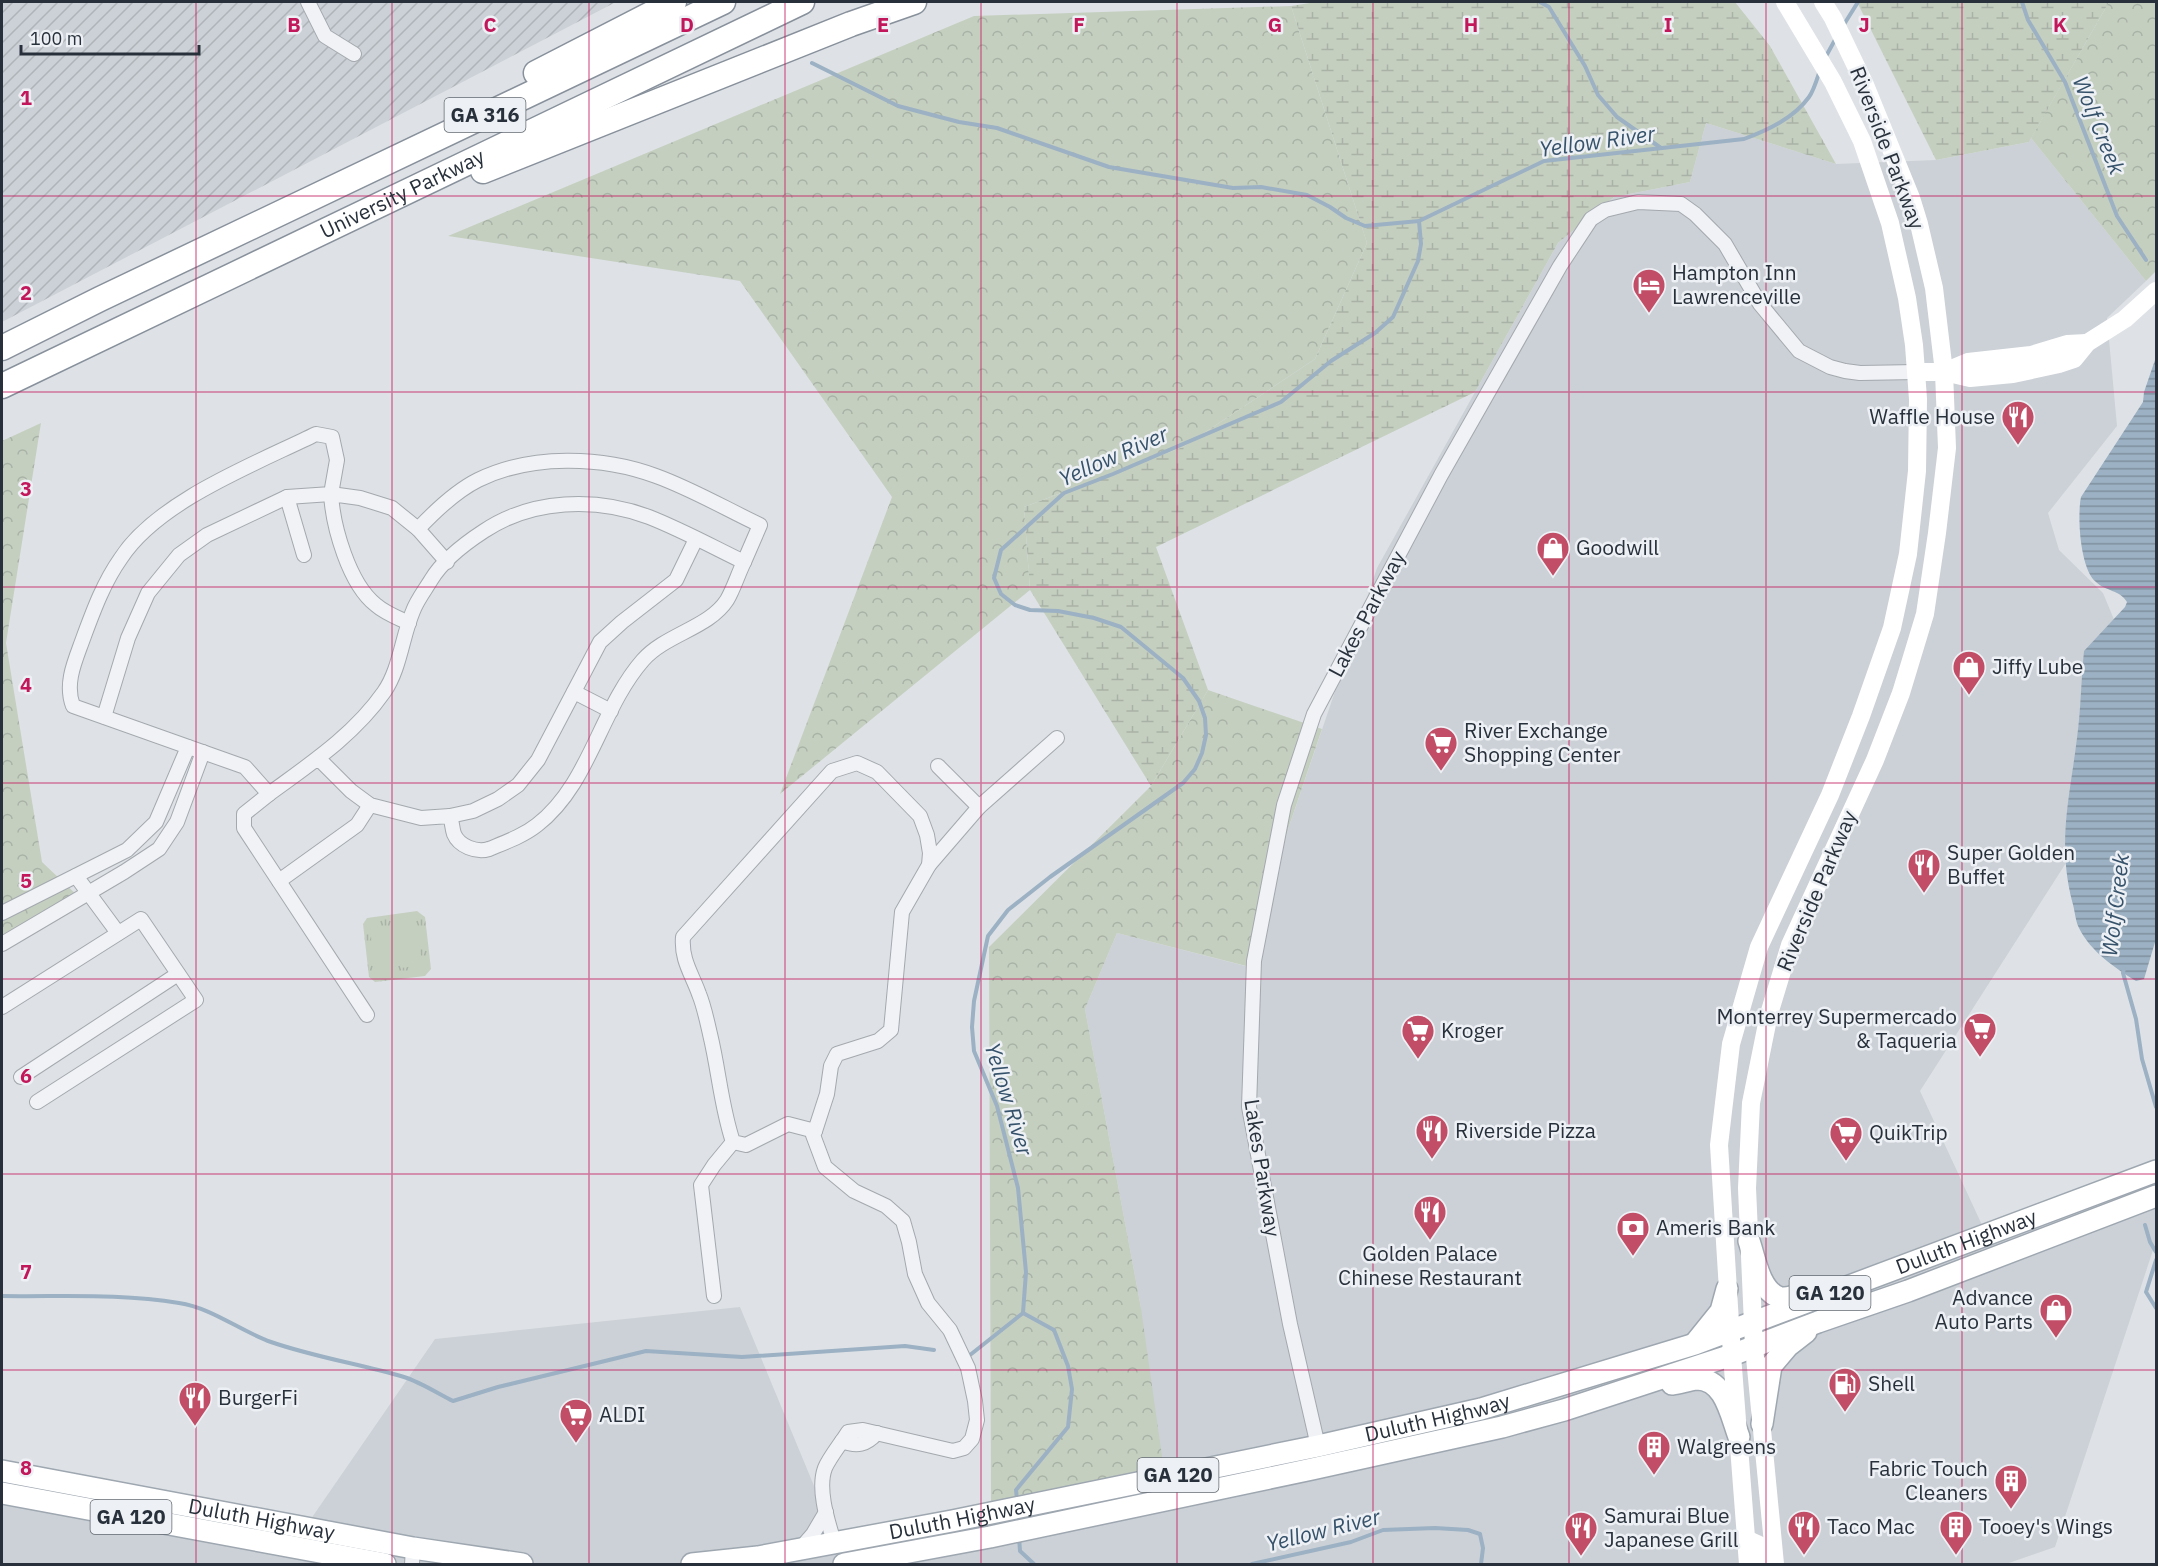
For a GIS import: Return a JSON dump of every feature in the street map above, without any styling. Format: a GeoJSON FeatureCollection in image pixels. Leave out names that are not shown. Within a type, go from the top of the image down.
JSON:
{"type":"FeatureCollection","features":[{"type":"Feature","properties":{"kind":"highway"},"geometry":{"type":"LineString","coordinates":[[246,229],[296,194],[674,2]]}},
{"type":"Feature","properties":{"kind":"highway","name":"University Parkway"},"geometry":{"type":"LineString","coordinates":[[2,348],[723,2]]}},
{"type":"Feature","properties":{"kind":"highway","name":"University Parkway"},"geometry":{"type":"LineString","coordinates":[[2,386],[802,2]]}},
{"type":"Feature","properties":{"kind":"highway"},"geometry":{"type":"LineString","coordinates":[[351,219],[429,193],[841,28],[914,2]]}},
{"type":"Feature","properties":{"kind":"main road","name":"Riverside Parkway"},"geometry":{"type":"LineString","coordinates":[[1775,1564],[1754,1347],[1747,1188],[1751,1103],[1769,1014],[1790,945],[1875,760],[1898,702],[1925,614],[1947,448],[1944,372],[1934,288],[1919,224],[1892,150],[1865,86],[1823,2]]}},
{"type":"Feature","properties":{"kind":"main road","name":"Riverside Parkway"},"geometry":{"type":"LineString","coordinates":[[1748,1564],[1727,1289],[1719,1145],[1731,1044],[1759,947],[1830,795],[1862,716],[1892,628],[1912,526],[1917,471],[1917,372],[1907,298],[1890,223],[1862,141],[1833,82],[1789,7]]}},
{"type":"Feature","properties":{"kind":"main road"},"geometry":{"type":"LineString","coordinates":[[1917,372],[1944,372],[1970,378],[2038,370],[2074,359],[2087,343],[2125,319],[2157,291]]}},
{"type":"Feature","properties":{"kind":"main road","name":"Duluth Highway"},"geometry":{"type":"LineString","coordinates":[[844,1564],[874,1561],[990,1537],[1040,1514],[1481,1409],[1695,1344],[1753,1320],[2157,1171]]}},
{"type":"Feature","properties":{"kind":"main road","name":"Duluth Highway"},"geometry":{"type":"LineString","coordinates":[[834,1542],[987,1514],[1040,1514],[1312,1469],[1471,1434],[1592,1401],[1732,1355],[1818,1322],[1908,1292],[2157,1196]]}},
{"type":"Feature","properties":{"kind":"main road"},"geometry":{"type":"LineString","coordinates":[[1749,1241],[1767,1288],[1779,1298],[1790,1298],[1896,1258],[1906,1264]]}},
{"type":"Feature","properties":{"kind":"main road"},"geometry":{"type":"LineString","coordinates":[[1695,1344],[1721,1311],[1727,1289]]}},
{"type":"Feature","properties":{"kind":"main road"},"geometry":{"type":"LineString","coordinates":[[1762,1424],[1771,1366],[1788,1346],[1818,1322]]}},
{"type":"Feature","properties":{"kind":"main road"},"geometry":{"type":"LineString","coordinates":[[1592,1401],[1698,1379],[1713,1383],[1724,1395],[1739,1437]]}},
{"type":"Feature","properties":{"kind":"main road","name":"Duluth Highway"},"geometry":{"type":"LineString","coordinates":[[2,1471],[421,1557],[522,1564]]}},
{"type":"Feature","properties":{"kind":"main road","name":"Duluth Highway"},"geometry":{"type":"LineString","coordinates":[[2,1493],[385,1564]]}},
{"type":"Feature","properties":{"kind":"main road"},"geometry":{"type":"LineString","coordinates":[[839,1564],[860,1550],[946,1530],[952,1521]]}},
{"type":"Feature","properties":{"kind":"main road"},"geometry":{"type":"LineString","coordinates":[[1746,1539],[1759,1545],[1763,1564]]}},
{"type":"Feature","properties":{"kind":"main road"},"geometry":{"type":"LineString","coordinates":[[692,1564],[799,1558],[812,1563],[834,1542]]}},
{"type":"Feature","properties":{"kind":"main road"},"geometry":{"type":"LineString","coordinates":[[334,1555],[355,1564]]}},
{"type":"Feature","properties":{"kind":"street"},"geometry":{"type":"LineString","coordinates":[[308,2],[325,36],[354,54]]}},
{"type":"Feature","properties":{"kind":"street","name":"Lakes Parkway"},"geometry":{"type":"LineString","coordinates":[[1318,1446],[1290,1324],[1249,1107],[1254,961],[1284,805],[1314,714],[1441,475],[1560,267],[1591,219],[1605,210],[1638,202],[1681,204],[1695,214],[1725,244],[1760,304],[1799,351],[1830,367],[1845,371],[1917,372]]}},
{"type":"Feature","properties":{"kind":"street"},"geometry":{"type":"LineString","coordinates":[[269,794],[245,767],[73,706],[69,695],[71,671],[100,595],[121,556],[148,525],[194,494],[316,434],[332,437],[337,460],[331,494],[333,516],[340,544],[363,593],[377,606],[409,623]]}},
{"type":"Feature","properties":{"kind":"street"},"geometry":{"type":"LineString","coordinates":[[418,529],[438,509],[477,480],[513,467],[551,462],[594,462],[631,468],[659,477],[760,525],[726,601],[702,623],[661,643],[643,660],[621,690],[582,768],[559,804],[538,825],[516,839],[484,850],[466,847],[455,835],[450,816]]}},
{"type":"Feature","properties":{"kind":"street"},"geometry":{"type":"LineString","coordinates":[[104,717],[128,638],[148,593],[179,555],[207,536],[287,497],[331,494],[360,498],[392,508],[418,529],[447,562]]}},
{"type":"Feature","properties":{"kind":"street"},"geometry":{"type":"LineString","coordinates":[[287,497],[303,555]]}},
{"type":"Feature","properties":{"kind":"street"},"geometry":{"type":"LineString","coordinates":[[367,1015],[244,828],[243,814],[318,758],[360,723],[385,690],[401,651],[413,610],[433,577],[463,545],[496,523],[532,510],[566,504],[604,505],[649,517],[744,562]]}},
{"type":"Feature","properties":{"kind":"street"},"geometry":{"type":"LineString","coordinates":[[318,758],[351,791],[370,805],[421,818],[450,816],[473,811],[498,799],[518,785],[538,760],[600,642],[676,580],[696,539]]}},
{"type":"Feature","properties":{"kind":"street"},"geometry":{"type":"LineString","coordinates":[[574,692],[611,711]]}},
{"type":"Feature","properties":{"kind":"street"},"geometry":{"type":"LineString","coordinates":[[834,1542],[823,1490],[825,1468],[842,1441],[853,1445],[869,1442],[877,1433],[952,1451],[964,1448],[972,1438],[977,1420],[968,1368],[950,1330],[928,1303],[915,1274],[903,1221],[886,1206],[854,1191],[825,1167],[814,1133],[827,1094],[831,1066],[837,1054],[878,1041],[891,1030],[902,912],[929,865],[979,807],[1057,738]]}},
{"type":"Feature","properties":{"kind":"street"},"geometry":{"type":"LineString","coordinates":[[2,913],[127,850],[156,822],[188,747]]}},
{"type":"Feature","properties":{"kind":"street"},"geometry":{"type":"LineString","coordinates":[[2,944],[90,893],[159,849],[177,822],[203,752]]}},
{"type":"Feature","properties":{"kind":"street"},"geometry":{"type":"LineString","coordinates":[[733,1142],[723,1114],[711,1035],[700,994],[686,966],[682,947],[683,937],[832,771],[857,763],[877,772],[920,816],[927,835],[929,865]]}},
{"type":"Feature","properties":{"kind":"street"},"geometry":{"type":"LineString","coordinates":[[938,766],[979,807]]}},
{"type":"Feature","properties":{"kind":"street"},"geometry":{"type":"LineString","coordinates":[[279,881],[357,825],[370,805]]}},
{"type":"Feature","properties":{"kind":"street"},"geometry":{"type":"LineString","coordinates":[[76,876],[118,933]]}},
{"type":"Feature","properties":{"kind":"street"},"geometry":{"type":"LineString","coordinates":[[2,1007],[141,919],[196,1000],[37,1102]]}},
{"type":"Feature","properties":{"kind":"street"},"geometry":{"type":"LineString","coordinates":[[21,1077],[178,974]]}},
{"type":"Feature","properties":{"kind":"street"},"geometry":{"type":"LineString","coordinates":[[733,1142],[746,1145],[788,1124],[814,1133]]}},
{"type":"Feature","properties":{"kind":"street"},"geometry":{"type":"LineString","coordinates":[[714,1296],[701,1185],[733,1142]]}},
{"type":"Feature","properties":{"kind":"street"},"geometry":{"type":"LineString","coordinates":[[799,1558],[826,1512]]}},
{"type":"Feature","properties":{"kind":"shaded area"},"geometry":{"type":"Polygon","coordinates":[[[2,2],[616,2],[2,322],[2,2]]]}},
{"type":"Feature","properties":{"kind":"shaded area"},"geometry":{"type":"Polygon","coordinates":[[[1706,123],[1836,164],[1936,160],[2029,142],[2031,138],[2146,281],[2107,318],[2117,426],[2048,513],[2059,550],[2103,593],[2125,646],[2082,838],[1920,1091],[1982,1225],[2156,1180],[2156,1241],[2055,1547],[2006,1564],[2,1564],[2,1492],[295,1542],[435,1339],[740,1307],[841,1551],[991,1515],[1141,1308],[1085,1009],[1117,933],[1257,969],[1261,909],[1377,568],[1558,243],[1614,197],[1690,182],[1706,123]]]}},
{"type":"Feature","properties":{"kind":"green space"},"geometry":{"type":"Polygon","coordinates":[[[1316,2],[1735,2],[1770,46],[1836,164],[1706,123],[1690,182],[1614,197],[1558,243],[1475,392],[1156,547],[1208,690],[1151,786],[1030,590],[1024,507],[1183,447],[1315,359],[1367,243],[1291,6],[1316,2]]]}},
{"type":"Feature","properties":{"kind":"green space"},"geometry":{"type":"Polygon","coordinates":[[[1857,2],[2109,2],[2029,142],[1936,160],[1857,2]]]}},
{"type":"Feature","properties":{"kind":"green space"},"geometry":{"type":"Polygon","coordinates":[[[2109,2],[2156,2],[2156,271],[2146,281],[2031,138],[2109,2]]]}},
{"type":"Feature","properties":{"kind":"green space"},"geometry":{"type":"Polygon","coordinates":[[[1291,6],[1367,243],[1315,359],[1183,447],[1024,507],[1030,590],[780,794],[892,497],[740,281],[448,236],[974,16],[1291,6]]]}},
{"type":"Feature","properties":{"kind":"green space"},"geometry":{"type":"Polygon","coordinates":[[[41,423],[6,643],[42,862],[80,898],[2,950],[2,441],[41,423]]]}},
{"type":"Feature","properties":{"kind":"green space"},"geometry":{"type":"Polygon","coordinates":[[[1208,690],[1322,729],[1261,909],[1258,969],[1117,933],[1085,1009],[1141,1308],[1166,1484],[991,1505],[989,947],[1151,786],[1208,690]]]}},
{"type":"Feature","properties":{"kind":"green space"},"geometry":{"type":"Polygon","coordinates":[[[417,911],[425,917],[431,969],[425,976],[375,982],[369,977],[363,924],[367,918],[417,911]]]}},
{"type":"Feature","properties":{"kind":"green space"},"geometry":{"type":"Polygon","coordinates":[[[417,923],[422,965],[401,968],[396,925],[417,923]]]}},
{"type":"Feature","properties":{"kind":"green space"},"geometry":{"type":"Polygon","coordinates":[[[391,926],[396,968],[375,971],[370,928],[391,926]]]}},
{"type":"Feature","properties":{"kind":"water"},"geometry":{"type":"Polygon","coordinates":[[[2156,357],[2156,939],[2144,979],[2136,981],[2096,951],[2079,928],[2068,879],[2065,839],[2084,651],[2127,602],[2120,595],[2096,582],[2086,566],[2079,516],[2081,497],[2143,402],[2144,392],[2156,357]]]}},
{"type":"Feature","properties":{"kind":"waterway"},"geometry":{"type":"LineString","coordinates":[[1540,2],[1549,7],[1585,66],[1598,95],[1617,117],[1661,148]]}},
{"type":"Feature","properties":{"kind":"waterway","name":"Yellow River"},"geometry":{"type":"LineString","coordinates":[[1843,26],[1858,2]]}},
{"type":"Feature","properties":{"kind":"waterway","name":"Wolf Creek"},"geometry":{"type":"LineString","coordinates":[[2022,2],[2028,20],[2065,82],[2117,216],[2146,260]]}},
{"type":"Feature","properties":{"kind":"waterway","name":"Yellow River"},"geometry":{"type":"LineString","coordinates":[[1825,58],[1836,38]]}},
{"type":"Feature","properties":{"kind":"waterway"},"geometry":{"type":"LineString","coordinates":[[812,63],[898,106],[959,122],[997,128],[1109,167],[1233,188],[1261,187],[1307,195],[1346,218],[1365,226],[1419,221],[1544,161],[1744,139],[1771,127],[1796,111],[1811,94],[1820,70]]}},
{"type":"Feature","properties":{"kind":"waterway","name":"Yellow River"},"geometry":{"type":"LineString","coordinates":[[1023,1313],[1026,1272],[1018,1188],[997,1106],[974,1051],[972,1027],[974,1001],[988,936],[1008,910],[1050,877],[1183,783],[1195,769],[1206,735],[1205,718],[1199,701],[1183,678],[1121,627],[1094,618],[1058,611],[1030,610],[1015,605],[1001,594],[994,578],[1001,550],[1064,493],[1281,402],[1331,361],[1375,333],[1393,317],[1418,261],[1421,244],[1419,221]]}},
{"type":"Feature","properties":{"kind":"waterway","name":"Wolf Creek"},"geometry":{"type":"LineString","coordinates":[[2124,968],[2123,973],[2136,1019],[2142,1059],[2156,1107]]}},
{"type":"Feature","properties":{"kind":"waterway","name":"Wolf Creek"},"geometry":{"type":"LineString","coordinates":[[2145,1225],[2156,1252]]}},
{"type":"Feature","properties":{"kind":"waterway","name":"Wolf Creek"},"geometry":{"type":"LineString","coordinates":[[2156,1260],[2146,1292],[2156,1308]]}},
{"type":"Feature","properties":{"kind":"waterway"},"geometry":{"type":"LineString","coordinates":[[2,1296],[113,1297],[179,1303],[203,1310],[271,1342],[404,1377],[453,1401],[498,1387],[646,1351],[742,1357],[905,1346],[934,1350]]}},
{"type":"Feature","properties":{"kind":"waterway"},"geometry":{"type":"LineString","coordinates":[[966,1355],[970,1355],[1023,1313]]}},
{"type":"Feature","properties":{"kind":"waterway","name":"Yellow River"},"geometry":{"type":"LineString","coordinates":[[1017,1500],[1016,1490],[1068,1427],[1072,1389],[1068,1366],[1054,1330],[1023,1313]]}},
{"type":"Feature","properties":{"kind":"waterway","name":"Yellow River"},"geometry":{"type":"LineString","coordinates":[[1252,1564],[1351,1542],[1383,1530],[1435,1528],[1468,1530],[1480,1534],[1483,1548],[1481,1564]]}},
{"type":"Feature","properties":{"kind":"waterway","name":"Yellow River"},"geometry":{"type":"LineString","coordinates":[[1019,1537],[1020,1551],[1034,1564]]}},
{"type":"Feature","properties":{"kind":"place","name":"Hampton Inn Lawrenceville"},"geometry":{"type":"Point","coordinates":[1649,314]}},
{"type":"Feature","properties":{"kind":"place","name":"Waffle House"},"geometry":{"type":"Point","coordinates":[2018,446]}},
{"type":"Feature","properties":{"kind":"place","name":"Goodwill"},"geometry":{"type":"Point","coordinates":[1553,577]}},
{"type":"Feature","properties":{"kind":"place","name":"Jiffy Lube"},"geometry":{"type":"Point","coordinates":[1969,696]}},
{"type":"Feature","properties":{"kind":"place","name":"River Exchange Shopping Center"},"geometry":{"type":"Point","coordinates":[1441,772]}},
{"type":"Feature","properties":{"kind":"place","name":"Super Golden Buffet"},"geometry":{"type":"Point","coordinates":[1924,894]}},
{"type":"Feature","properties":{"kind":"place","name":"Monterrey Supermercado & Taqueria"},"geometry":{"type":"Point","coordinates":[1980,1058]}},
{"type":"Feature","properties":{"kind":"place","name":"Kroger"},"geometry":{"type":"Point","coordinates":[1418,1060]}},
{"type":"Feature","properties":{"kind":"place","name":"Riverside Pizza"},"geometry":{"type":"Point","coordinates":[1432,1160]}},
{"type":"Feature","properties":{"kind":"place","name":"QuikTrip"},"geometry":{"type":"Point","coordinates":[1846,1162]}},
{"type":"Feature","properties":{"kind":"place","name":"Golden Palace Chinese Restaurant"},"geometry":{"type":"Point","coordinates":[1430,1241]}},
{"type":"Feature","properties":{"kind":"place","name":"Ameris Bank"},"geometry":{"type":"Point","coordinates":[1633,1257]}},
{"type":"Feature","properties":{"kind":"place","name":"Advance Auto Parts"},"geometry":{"type":"Point","coordinates":[2056,1339]}},
{"type":"Feature","properties":{"kind":"place","name":"Shell"},"geometry":{"type":"Point","coordinates":[1845,1413]}},
{"type":"Feature","properties":{"kind":"place","name":"BurgerFi"},"geometry":{"type":"Point","coordinates":[195,1427]}},
{"type":"Feature","properties":{"kind":"place","name":"ALDI"},"geometry":{"type":"Point","coordinates":[576,1444]}},
{"type":"Feature","properties":{"kind":"place","name":"Walgreens"},"geometry":{"type":"Point","coordinates":[1654,1476]}},
{"type":"Feature","properties":{"kind":"place","name":"Fabric Touch Cleaners"},"geometry":{"type":"Point","coordinates":[2011,1510]}},
{"type":"Feature","properties":{"kind":"place","name":"Taco Mac"},"geometry":{"type":"Point","coordinates":[1804,1556]}},
{"type":"Feature","properties":{"kind":"place","name":"Tooey's Wings"},"geometry":{"type":"Point","coordinates":[1956,1556]}},
{"type":"Feature","properties":{"kind":"place","name":"Samurai Blue Japanese Grill"},"geometry":{"type":"Point","coordinates":[1581,1557]}}]}
